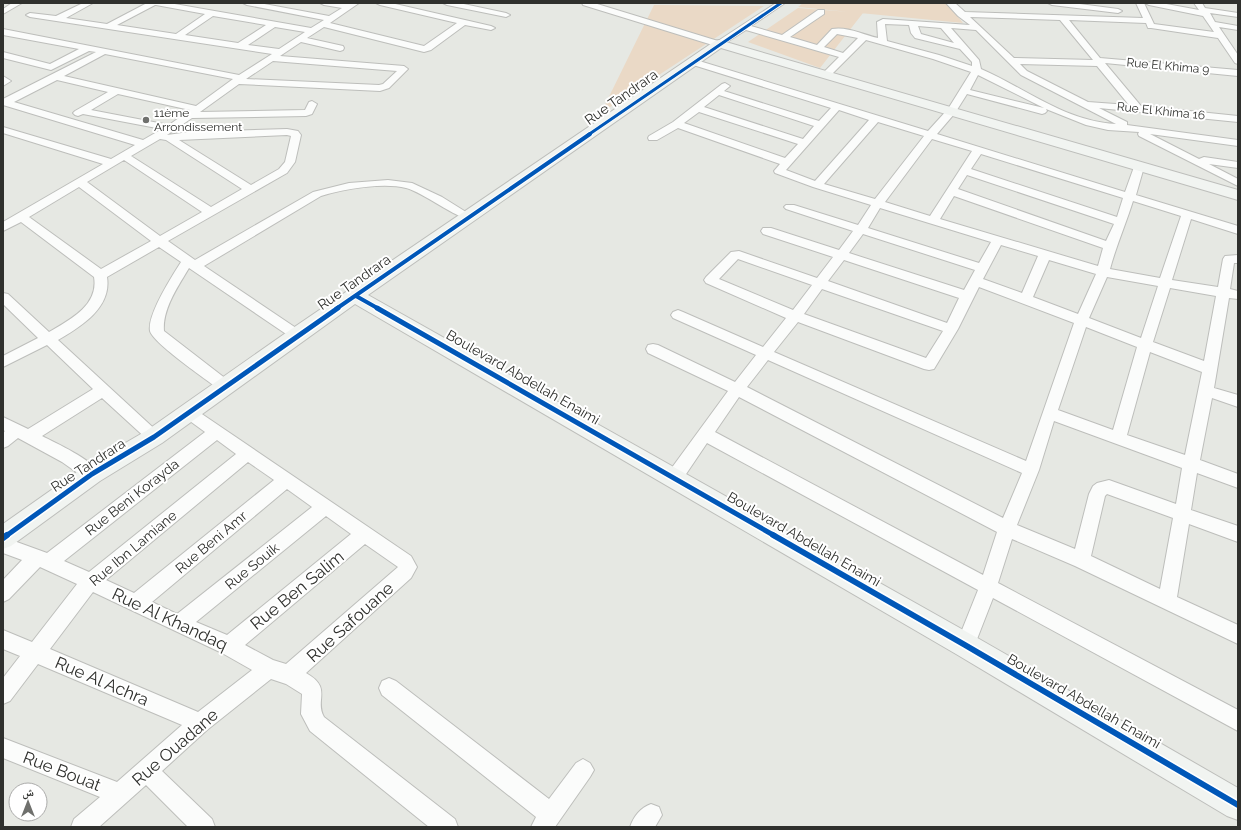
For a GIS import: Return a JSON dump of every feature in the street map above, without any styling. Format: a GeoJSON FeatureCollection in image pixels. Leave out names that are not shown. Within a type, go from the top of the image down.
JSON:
{"type":"FeatureCollection","features":[{"type":"Feature","properties":{"kind":"street"},"geometry":{"type":"LineString","coordinates":[[3,12],[18,3]]}},
{"type":"Feature","properties":{"kind":"street"},"geometry":{"type":"LineString","coordinates":[[57,19],[89,3]]}},
{"type":"Feature","properties":{"kind":"street"},"geometry":{"type":"LineString","coordinates":[[108,26],[155,3],[312,31]]}},
{"type":"Feature","properties":{"kind":"street"},"geometry":{"type":"LineString","coordinates":[[231,16],[251,3],[331,18]]}},
{"type":"Feature","properties":{"kind":"street"},"geometry":{"type":"LineString","coordinates":[[324,3],[352,5]]}},
{"type":"Feature","properties":{"kind":"street"},"geometry":{"type":"LineString","coordinates":[[380,3],[491,28]]}},
{"type":"Feature","properties":{"kind":"street"},"geometry":{"type":"LineString","coordinates":[[447,3],[506,15]]}},
{"type":"Feature","properties":{"kind":"street"},"geometry":{"type":"LineString","coordinates":[[586,3],[719,44],[1139,167],[1238,194]]}},
{"type":"Feature","properties":{"kind":"street"},"geometry":{"type":"LineString","coordinates":[[719,44],[781,3]]}},
{"type":"Feature","properties":{"kind":"street"},"geometry":{"type":"LineString","coordinates":[[950,3],[979,28],[1011,61],[1029,76],[1238,183]]}},
{"type":"Feature","properties":{"kind":"street"},"geometry":{"type":"LineString","coordinates":[[1052,3],[1101,8],[1148,18]]}},
{"type":"Feature","properties":{"kind":"street"},"geometry":{"type":"LineString","coordinates":[[1140,3],[1151,26],[1238,43]]}},
{"type":"Feature","properties":{"kind":"street"},"geometry":{"type":"LineString","coordinates":[[1149,3],[1238,15]]}},
{"type":"Feature","properties":{"kind":"street"},"geometry":{"type":"LineString","coordinates":[[3,227],[144,144],[167,134],[192,112],[239,79],[352,5]]}},
{"type":"Feature","properties":{"kind":"street"},"geometry":{"type":"LineString","coordinates":[[1202,9],[1238,60]]}},
{"type":"Feature","properties":{"kind":"street"},"geometry":{"type":"LineString","coordinates":[[783,38],[822,12]]}},
{"type":"Feature","properties":{"kind":"street"},"geometry":{"type":"LineString","coordinates":[[177,37],[212,13]]}},
{"type":"Feature","properties":{"kind":"street"},"geometry":{"type":"LineString","coordinates":[[961,14],[1148,18]]}},
{"type":"Feature","properties":{"kind":"street"},"geometry":{"type":"LineString","coordinates":[[3,32],[105,51],[239,79],[380,88],[386,86],[404,69],[275,55],[240,46],[30,15]]}},
{"type":"Feature","properties":{"kind":"street"},"geometry":{"type":"LineString","coordinates":[[1062,17],[1137,108]]}},
{"type":"Feature","properties":{"kind":"street"},"geometry":{"type":"LineString","coordinates":[[882,42],[882,21],[979,28]]}},
{"type":"Feature","properties":{"kind":"street"},"geometry":{"type":"LineString","coordinates":[[322,24],[428,48],[463,22]]}},
{"type":"Feature","properties":{"kind":"street"},"geometry":{"type":"LineString","coordinates":[[240,46],[274,24]]}},
{"type":"Feature","properties":{"kind":"street"},"geometry":{"type":"LineString","coordinates":[[913,24],[915,33],[918,36],[965,48]]}},
{"type":"Feature","properties":{"kind":"street"},"geometry":{"type":"LineString","coordinates":[[1213,24],[1238,28]]}},
{"type":"Feature","properties":{"kind":"street"},"geometry":{"type":"LineString","coordinates":[[674,478],[737,389],[795,316],[931,134],[952,111],[965,91],[976,71],[976,62],[944,26]]}},
{"type":"Feature","properties":{"kind":"street"},"geometry":{"type":"LineString","coordinates":[[744,28],[846,56]]}},
{"type":"Feature","properties":{"kind":"street"},"geometry":{"type":"LineString","coordinates":[[818,49],[835,31],[838,30],[864,37],[958,64],[976,71],[1067,117]]}},
{"type":"Feature","properties":{"kind":"street"},"geometry":{"type":"LineString","coordinates":[[826,75],[864,37]]}},
{"type":"Feature","properties":{"kind":"street"},"geometry":{"type":"LineString","coordinates":[[299,39],[340,48]]}},
{"type":"Feature","properties":{"kind":"street","name":"Rue Tandrara"},"geometry":{"type":"LineString","coordinates":[[3,538],[92,474],[154,437],[297,335],[356,296],[719,44]]}},
{"type":"Feature","properties":{"kind":"street"},"geometry":{"type":"LineString","coordinates":[[5,57],[51,67],[89,48]]}},
{"type":"Feature","properties":{"kind":"street"},"geometry":{"type":"LineString","coordinates":[[4,102],[105,51]]}},
{"type":"Feature","properties":{"kind":"street","name":"Rue El Khima 9"},"geometry":{"type":"LineString","coordinates":[[1011,61],[1099,62],[1238,73]]}},
{"type":"Feature","properties":{"kind":"street"},"geometry":{"type":"LineString","coordinates":[[693,62],[1130,195],[1238,230]]}},
{"type":"Feature","properties":{"kind":"street"},"geometry":{"type":"LineString","coordinates":[[653,138],[677,124],[739,76]]}},
{"type":"Feature","properties":{"kind":"street"},"geometry":{"type":"LineString","coordinates":[[56,77],[116,91],[192,112],[306,113],[309,112],[312,104]]}},
{"type":"Feature","properties":{"kind":"street"},"geometry":{"type":"LineString","coordinates":[[3,79],[6,81],[3,83]]}},
{"type":"Feature","properties":{"kind":"street"},"geometry":{"type":"LineString","coordinates":[[65,121],[116,91]]}},
{"type":"Feature","properties":{"kind":"street"},"geometry":{"type":"LineString","coordinates":[[965,91],[1101,125],[1238,144]]}},
{"type":"Feature","properties":{"kind":"street"},"geometry":{"type":"LineString","coordinates":[[718,92],[821,124]]}},
{"type":"Feature","properties":{"kind":"street"},"geometry":{"type":"LineString","coordinates":[[4,102],[144,144]]}},
{"type":"Feature","properties":{"kind":"street","name":"Rue El Khima 16"},"geometry":{"type":"LineString","coordinates":[[1084,104],[1238,118]]}},
{"type":"Feature","properties":{"kind":"street"},"geometry":{"type":"LineString","coordinates":[[838,106],[785,162],[779,170],[781,172],[817,185],[1103,272],[1231,294]]}},
{"type":"Feature","properties":{"kind":"street"},"geometry":{"type":"LineString","coordinates":[[697,108],[803,142]]}},
{"type":"Feature","properties":{"kind":"street"},"geometry":{"type":"LineString","coordinates":[[82,112],[167,134],[294,133],[296,135],[288,166],[272,179],[210,212],[100,275]]}},
{"type":"Feature","properties":{"kind":"street"},"geometry":{"type":"LineString","coordinates":[[817,185],[876,118]]}},
{"type":"Feature","properties":{"kind":"street"},"geometry":{"type":"LineString","coordinates":[[677,124],[785,162]]}},
{"type":"Feature","properties":{"kind":"street"},"geometry":{"type":"LineString","coordinates":[[3,130],[112,163]]}},
{"type":"Feature","properties":{"kind":"street"},"geometry":{"type":"LineString","coordinates":[[167,134],[251,190]]}},
{"type":"Feature","properties":{"kind":"street"},"geometry":{"type":"LineString","coordinates":[[933,220],[979,150]]}},
{"type":"Feature","properties":{"kind":"street"},"geometry":{"type":"LineString","coordinates":[[124,156],[210,212]]}},
{"type":"Feature","properties":{"kind":"street"},"geometry":{"type":"LineString","coordinates":[[1191,158],[1238,165]]}},
{"type":"Feature","properties":{"kind":"street"},"geometry":{"type":"LineString","coordinates":[[965,645],[988,587],[1007,529],[1031,470],[1049,413],[1082,322],[1103,272],[1110,246],[1121,222],[1139,167]]}},
{"type":"Feature","properties":{"kind":"street"},"geometry":{"type":"LineString","coordinates":[[965,171],[1121,222]]}},
{"type":"Feature","properties":{"kind":"street"},"geometry":{"type":"LineString","coordinates":[[80,182],[159,241],[297,335]]}},
{"type":"Feature","properties":{"kind":"street"},"geometry":{"type":"LineString","coordinates":[[225,386],[163,339],[157,332],[157,322],[177,276],[192,263],[318,194],[334,189],[386,184],[408,185],[468,217]]}},
{"type":"Feature","properties":{"kind":"street"},"geometry":{"type":"LineString","coordinates":[[952,191],[1110,246]]}},
{"type":"Feature","properties":{"kind":"street"},"geometry":{"type":"LineString","coordinates":[[790,207],[982,268]]}},
{"type":"Feature","properties":{"kind":"street"},"geometry":{"type":"LineString","coordinates":[[1118,438],[1145,345],[1187,214]]}},
{"type":"Feature","properties":{"kind":"street"},"geometry":{"type":"LineString","coordinates":[[3,362],[48,338],[84,316],[100,294],[102,283],[100,275],[22,216]]}},
{"type":"Feature","properties":{"kind":"street"},"geometry":{"type":"LineString","coordinates":[[767,231],[967,296]]}},
{"type":"Feature","properties":{"kind":"street"},"geometry":{"type":"LineString","coordinates":[[951,329],[737,254],[710,280],[795,316],[929,365],[951,329],[967,296],[998,240]]}},
{"type":"Feature","properties":{"kind":"street"},"geometry":{"type":"LineString","coordinates":[[1025,300],[1045,255]]}},
{"type":"Feature","properties":{"kind":"street"},"geometry":{"type":"LineString","coordinates":[[1166,601],[1210,368],[1231,294],[1229,259],[1238,259]]}},
{"type":"Feature","properties":{"kind":"street"},"geometry":{"type":"LineString","coordinates":[[976,281],[1082,322],[1210,368]]}},
{"type":"Feature","properties":{"kind":"street","name":"Boulevard Abdellah Enaimi"},"geometry":{"type":"LineString","coordinates":[[356,296],[965,645],[1238,805]]}},
{"type":"Feature","properties":{"kind":"street"},"geometry":{"type":"LineString","coordinates":[[3,297],[154,437]]}},
{"type":"Feature","properties":{"kind":"street"},"geometry":{"type":"LineString","coordinates":[[678,315],[1031,470]]}},
{"type":"Feature","properties":{"kind":"street"},"geometry":{"type":"LineString","coordinates":[[653,349],[737,389],[1007,529],[1081,560],[1238,635]]}},
{"type":"Feature","properties":{"kind":"street"},"geometry":{"type":"LineString","coordinates":[[3,442],[16,430],[103,390]]}},
{"type":"Feature","properties":{"kind":"street"},"geometry":{"type":"LineString","coordinates":[[1206,392],[1238,401]]}},
{"type":"Feature","properties":{"kind":"street"},"geometry":{"type":"LineString","coordinates":[[188,412],[364,534]]}},
{"type":"Feature","properties":{"kind":"street"},"geometry":{"type":"LineString","coordinates":[[1049,413],[1238,481]]}},
{"type":"Feature","properties":{"kind":"street"},"geometry":{"type":"LineString","coordinates":[[16,430],[68,457],[92,474]]}},
{"type":"Feature","properties":{"kind":"street","name":"Rue Beni Korayda"},"geometry":{"type":"LineString","coordinates":[[3,593],[43,560],[216,432]]}},
{"type":"Feature","properties":{"kind":"street"},"geometry":{"type":"LineString","coordinates":[[704,434],[1238,721]]}},
{"type":"Feature","properties":{"kind":"street","name":"Rue Ibn Lamiane"},"geometry":{"type":"LineString","coordinates":[[3,694],[90,582],[248,454]]}},
{"type":"Feature","properties":{"kind":"street","name":"Rue Beni Amr"},"geometry":{"type":"LineString","coordinates":[[136,603],[286,480]]}},
{"type":"Feature","properties":{"kind":"street"},"geometry":{"type":"LineString","coordinates":[[1081,560],[1097,494],[1100,489],[1109,487],[1238,534]]}},
{"type":"Feature","properties":{"kind":"street","name":"Rue Souik"},"geometry":{"type":"LineString","coordinates":[[179,624],[325,507]]}},
{"type":"Feature","properties":{"kind":"street","name":"Rue Safouane"},"geometry":{"type":"LineString","coordinates":[[289,675],[405,572],[408,567],[405,562],[364,534]]}},
{"type":"Feature","properties":{"kind":"street","name":"Rue Ben Salim"},"geometry":{"type":"LineString","coordinates":[[229,646],[364,534]]}},
{"type":"Feature","properties":{"kind":"street","name":"Rue Al Khandaq"},"geometry":{"type":"LineString","coordinates":[[3,545],[43,560],[229,646],[269,669],[289,675],[306,685],[312,691],[311,714],[317,724],[447,827]]}},
{"type":"Feature","properties":{"kind":"street","name":"Rue Al Achra"},"geometry":{"type":"LineString","coordinates":[[3,639],[200,723]]}},
{"type":"Feature","properties":{"kind":"street","name":"Rue Ouadane"},"geometry":{"type":"LineString","coordinates":[[82,827],[200,723],[269,669]]}},
{"type":"Feature","properties":{"kind":"street"},"geometry":{"type":"LineString","coordinates":[[389,688],[546,821],[583,770]]}},
{"type":"Feature","properties":{"kind":"street","name":"Rue Bouat"},"geometry":{"type":"LineString","coordinates":[[3,748],[121,794]]}},
{"type":"Feature","properties":{"kind":"street"},"geometry":{"type":"LineString","coordinates":[[147,771],[204,827]]}},
{"type":"Feature","properties":{"kind":"shaded area"},"geometry":{"type":"Polygon","coordinates":[[[803,3],[947,3],[963,23],[798,7],[803,3]]]}},
{"type":"Feature","properties":{"kind":"shaded area"},"geometry":{"type":"Polygon","coordinates":[[[654,5],[764,6],[601,113],[654,5]]]}},
{"type":"Feature","properties":{"kind":"shaded area"},"geometry":{"type":"Polygon","coordinates":[[[798,8],[863,13],[820,68],[748,42],[798,8]]]}},
{"type":"Feature","properties":{"kind":"cycle path"},"geometry":{"type":"LineString","coordinates":[[3,538],[92,474],[154,437],[468,217],[781,3]]}},
{"type":"Feature","properties":{"kind":"cycle path"},"geometry":{"type":"LineString","coordinates":[[356,296],[965,645],[1238,805]]}},
{"type":"Feature","properties":{"kind":"place","name":"11ème Arrondissement"},"geometry":{"type":"Point","coordinates":[146,120]}}]}
